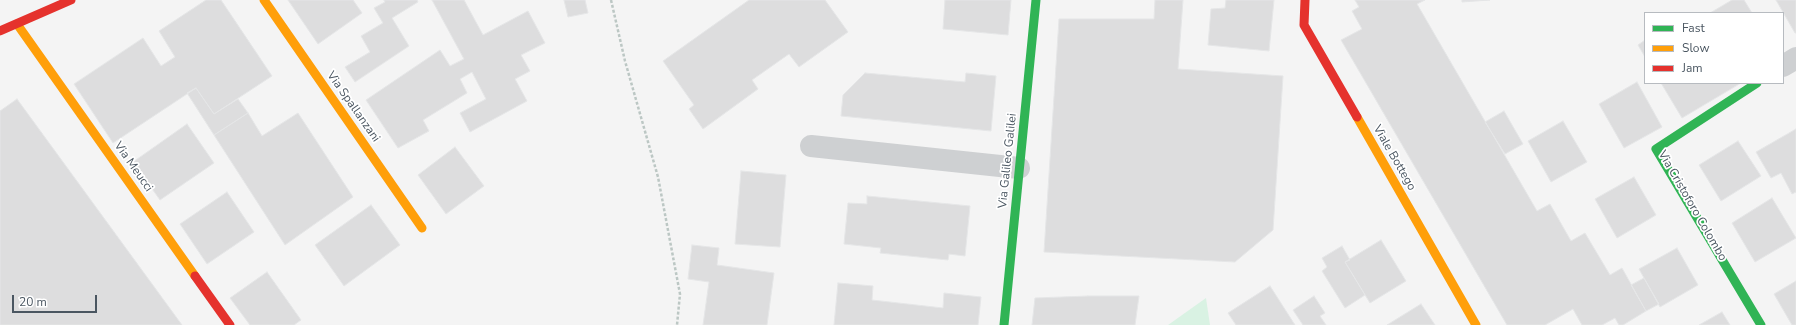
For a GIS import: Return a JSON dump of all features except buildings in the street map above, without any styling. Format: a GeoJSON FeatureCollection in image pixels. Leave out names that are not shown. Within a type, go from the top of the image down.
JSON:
{"type":"FeatureCollection","features":[{"type":"Feature","properties":{"kind":"street"},"geometry":{"type":"LineString","coordinates":[[0,31],[71,0]]}},
{"type":"Feature","properties":{"kind":"street","name":"Via Spallanzani"},"geometry":{"type":"LineString","coordinates":[[264,0],[422,228]]}},
{"type":"Feature","properties":{"kind":"street","name":"Via Galileo Galilei"},"geometry":{"type":"LineString","coordinates":[[1004,325],[1036,0]]}},
{"type":"Feature","properties":{"kind":"street","name":"Viale Bottego"},"geometry":{"type":"LineString","coordinates":[[1305,0],[1304,25],[1476,325]]}},
{"type":"Feature","properties":{"kind":"street","name":"Via Meucci"},"geometry":{"type":"LineString","coordinates":[[17,24],[230,325]]}},
{"type":"Feature","properties":{"kind":"street"},"geometry":{"type":"LineString","coordinates":[[1784,65],[1796,58]]}},
{"type":"Feature","properties":{"kind":"street","name":"Via Cristoforo Colombo"},"geometry":{"type":"LineString","coordinates":[[1755,84],[1656,149],[1761,325]]}},
{"type":"Feature","properties":{"kind":"street"},"geometry":{"type":"LineString","coordinates":[[811,146],[1019,168]]}},
{"type":"Feature","properties":{"kind":"path"},"geometry":{"type":"LineString","coordinates":[[611,0],[625,61],[658,177],[680,294],[677,325]]}},
{"type":"Feature","properties":{"kind":"green space"},"geometry":{"type":"Polygon","coordinates":[[[1206,298],[1210,325],[1168,325],[1206,298]]]}},
{"type":"Feature","properties":{"kind":"traffic: fast"},"geometry":{"type":"LineString","coordinates":[[1004,325],[1036,0]]}},
{"type":"Feature","properties":{"kind":"traffic: fast"},"geometry":{"type":"LineString","coordinates":[[1755,84],[1656,149],[1761,325]]}},
{"type":"Feature","properties":{"kind":"traffic: slow"},"geometry":{"type":"LineString","coordinates":[[264,0],[422,228]]}},
{"type":"Feature","properties":{"kind":"traffic: slow"},"geometry":{"type":"LineString","coordinates":[[17,24],[195,276]]}},
{"type":"Feature","properties":{"kind":"traffic: slow"},"geometry":{"type":"LineString","coordinates":[[1357,117],[1476,325]]}},
{"type":"Feature","properties":{"kind":"traffic: jam"},"geometry":{"type":"LineString","coordinates":[[0,31],[71,0]]}},
{"type":"Feature","properties":{"kind":"traffic: jam"},"geometry":{"type":"LineString","coordinates":[[1305,0],[1304,25],[1357,117]]}},
{"type":"Feature","properties":{"kind":"traffic: jam"},"geometry":{"type":"LineString","coordinates":[[195,276],[230,325]]}}]}
